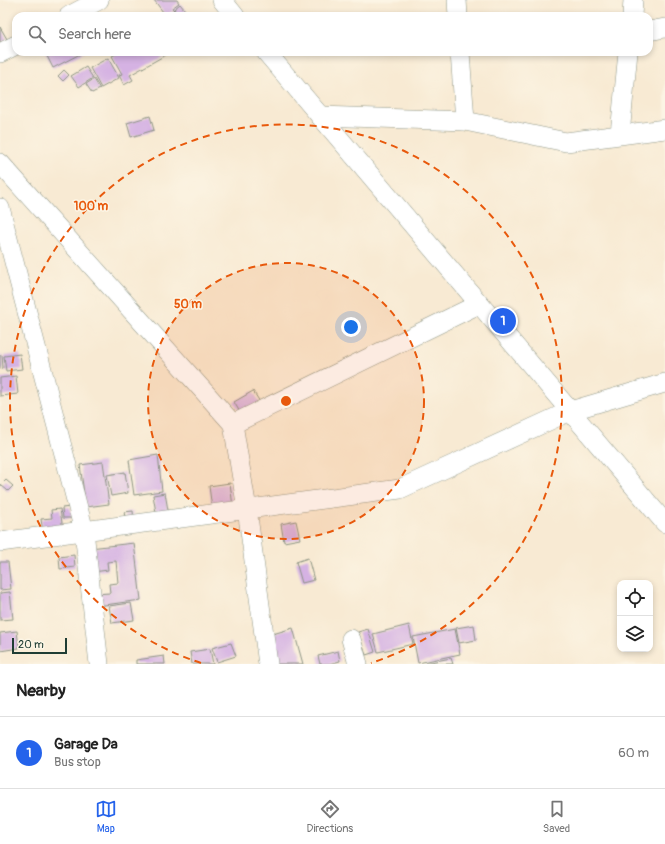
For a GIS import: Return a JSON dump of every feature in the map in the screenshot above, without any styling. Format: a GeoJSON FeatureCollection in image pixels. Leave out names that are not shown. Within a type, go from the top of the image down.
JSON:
{"type":"FeatureCollection","features":[{"type":"Feature","properties":{"kind":"street"},"geometry":{"type":"LineString","coordinates":[[76,12],[99,0]]}},
{"type":"Feature","properties":{"kind":"street"},"geometry":{"type":"LineString","coordinates":[[222,0],[232,12]]}},
{"type":"Feature","properties":{"kind":"street"},"geometry":{"type":"LineString","coordinates":[[457,0],[458,12]]}},
{"type":"Feature","properties":{"kind":"street"},"geometry":{"type":"LineString","coordinates":[[632,12],[634,0]]}},
{"type":"Feature","properties":{"kind":"street"},"geometry":{"type":"LineString","coordinates":[[653,30],[665,28]]}},
{"type":"Feature","properties":{"kind":"street"},"geometry":{"type":"LineString","coordinates":[[0,53],[12,47]]}},
{"type":"Feature","properties":{"kind":"street"},"geometry":{"type":"LineString","coordinates":[[269,56],[665,523]]}},
{"type":"Feature","properties":{"kind":"street"},"geometry":{"type":"LineString","coordinates":[[460,56],[465,121]]}},
{"type":"Feature","properties":{"kind":"street"},"geometry":{"type":"LineString","coordinates":[[620,134],[628,56]]}},
{"type":"Feature","properties":{"kind":"street"},"geometry":{"type":"LineString","coordinates":[[320,116],[465,121],[566,142],[665,128]]}},
{"type":"Feature","properties":{"kind":"street"},"geometry":{"type":"LineString","coordinates":[[0,162],[233,424],[247,509],[268,664]]}},
{"type":"Feature","properties":{"kind":"street"},"geometry":{"type":"LineString","coordinates":[[0,208],[84,531],[99,664]]}},
{"type":"Feature","properties":{"kind":"street"},"geometry":{"type":"LineString","coordinates":[[233,424],[479,304]]}},
{"type":"Feature","properties":{"kind":"street"},"geometry":{"type":"LineString","coordinates":[[0,542],[400,489],[570,411],[665,383]]}},
{"type":"Feature","properties":{"kind":"street"},"geometry":{"type":"LineString","coordinates":[[646,501],[665,498]]}},
{"type":"Feature","properties":{"kind":"street"},"geometry":{"type":"LineString","coordinates":[[351,639],[358,664]]}},
{"type":"Feature","properties":{"kind":"building"},"geometry":{"type":"Polygon","coordinates":[[[154,0],[177,0],[179,3],[172,8],[174,10],[171,12],[163,12],[154,0]]]}},
{"type":"Feature","properties":{"kind":"building"},"geometry":{"type":"Polygon","coordinates":[[[180,4],[187,12],[174,12],[174,9],[180,4]]]}},
{"type":"Feature","properties":{"kind":"building"},"geometry":{"type":"Polygon","coordinates":[[[0,27],[7,39],[0,43],[0,27]]]}},
{"type":"Feature","properties":{"kind":"building"},"geometry":{"type":"Polygon","coordinates":[[[47,56],[76,56],[53,68],[47,56]]]}},
{"type":"Feature","properties":{"kind":"building"},"geometry":{"type":"Polygon","coordinates":[[[112,56],[164,56],[130,75],[133,80],[124,85],[119,75],[122,74],[112,56]]]}},
{"type":"Feature","properties":{"kind":"building"},"geometry":{"type":"Polygon","coordinates":[[[108,58],[119,78],[101,88],[90,68],[108,58]]]}},
{"type":"Feature","properties":{"kind":"building"},"geometry":{"type":"Polygon","coordinates":[[[86,67],[93,78],[79,87],[71,76],[86,67]]]}},
{"type":"Feature","properties":{"kind":"building"},"geometry":{"type":"Polygon","coordinates":[[[64,70],[69,75],[63,81],[58,76],[64,70]]]}},
{"type":"Feature","properties":{"kind":"building"},"geometry":{"type":"Polygon","coordinates":[[[94,79],[100,89],[92,93],[86,84],[94,79]]]}},
{"type":"Feature","properties":{"kind":"building"},"geometry":{"type":"Polygon","coordinates":[[[150,116],[154,130],[131,137],[127,123],[150,116]]]}},
{"type":"Feature","properties":{"kind":"building"},"geometry":{"type":"Polygon","coordinates":[[[20,354],[22,369],[6,371],[4,356],[20,354]]]}},
{"type":"Feature","properties":{"kind":"building"},"geometry":{"type":"Polygon","coordinates":[[[2,355],[3,368],[0,369],[0,356],[2,355]]]}},
{"type":"Feature","properties":{"kind":"building"},"geometry":{"type":"Polygon","coordinates":[[[16,376],[18,394],[0,396],[0,378],[16,376]]]}},
{"type":"Feature","properties":{"kind":"building"},"geometry":{"type":"Polygon","coordinates":[[[253,391],[260,402],[241,414],[234,402],[253,391]]]}},
{"type":"Feature","properties":{"kind":"building"},"geometry":{"type":"Polygon","coordinates":[[[158,455],[162,491],[134,495],[129,460],[158,455]]]}},
{"type":"Feature","properties":{"kind":"building"},"geometry":{"type":"Polygon","coordinates":[[[103,462],[109,504],[86,507],[80,465],[103,462]]]}},
{"type":"Feature","properties":{"kind":"building"},"geometry":{"type":"Polygon","coordinates":[[[125,472],[128,493],[111,496],[107,475],[125,472]]]}},
{"type":"Feature","properties":{"kind":"building"},"geometry":{"type":"Polygon","coordinates":[[[6,480],[13,486],[8,491],[1,485],[6,480]]]}},
{"type":"Feature","properties":{"kind":"building"},"geometry":{"type":"Polygon","coordinates":[[[230,483],[233,507],[212,509],[209,486],[230,483]]]}},
{"type":"Feature","properties":{"kind":"building"},"geometry":{"type":"Polygon","coordinates":[[[165,493],[169,516],[157,518],[153,495],[165,493]]]}},
{"type":"Feature","properties":{"kind":"building"},"geometry":{"type":"Polygon","coordinates":[[[70,507],[72,518],[63,518],[62,508],[70,507]]]}},
{"type":"Feature","properties":{"kind":"building"},"geometry":{"type":"Polygon","coordinates":[[[60,509],[63,530],[43,533],[41,519],[52,518],[51,510],[60,509]]]}},
{"type":"Feature","properties":{"kind":"building"},"geometry":{"type":"Polygon","coordinates":[[[133,511],[134,521],[126,522],[124,512],[133,511]]]}},
{"type":"Feature","properties":{"kind":"building"},"geometry":{"type":"Polygon","coordinates":[[[296,521],[300,539],[284,542],[281,524],[296,521]]]}},
{"type":"Feature","properties":{"kind":"building"},"geometry":{"type":"Polygon","coordinates":[[[134,543],[141,600],[97,606],[95,594],[110,593],[109,584],[118,583],[116,561],[107,562],[108,570],[93,572],[90,548],[134,543]]]}},
{"type":"Feature","properties":{"kind":"building"},"geometry":{"type":"Polygon","coordinates":[[[74,555],[75,567],[60,569],[59,557],[74,555]]]}},
{"type":"Feature","properties":{"kind":"building"},"geometry":{"type":"Polygon","coordinates":[[[308,558],[314,580],[302,583],[296,562],[308,558]]]}},
{"type":"Feature","properties":{"kind":"building"},"geometry":{"type":"Polygon","coordinates":[[[0,562],[8,562],[11,589],[0,590],[0,562]]]}},
{"type":"Feature","properties":{"kind":"building"},"geometry":{"type":"Polygon","coordinates":[[[10,592],[13,619],[0,620],[0,593],[10,592]]]}},
{"type":"Feature","properties":{"kind":"building"},"geometry":{"type":"Polygon","coordinates":[[[131,603],[134,620],[112,623],[109,606],[131,603]]]}},
{"type":"Feature","properties":{"kind":"building"},"geometry":{"type":"Polygon","coordinates":[[[409,625],[413,644],[378,652],[373,634],[409,625]]]}},
{"type":"Feature","properties":{"kind":"building"},"geometry":{"type":"Polygon","coordinates":[[[474,625],[476,640],[459,643],[456,628],[474,625]]]}},
{"type":"Feature","properties":{"kind":"building"},"geometry":{"type":"Polygon","coordinates":[[[293,628],[303,664],[274,664],[266,636],[293,628]]]}},
{"type":"Feature","properties":{"kind":"building"},"geometry":{"type":"Polygon","coordinates":[[[368,629],[375,652],[366,655],[358,632],[368,629]]]}},
{"type":"Feature","properties":{"kind":"building"},"geometry":{"type":"Polygon","coordinates":[[[455,629],[460,654],[418,663],[413,637],[455,629]]]}},
{"type":"Feature","properties":{"kind":"building"},"geometry":{"type":"Polygon","coordinates":[[[17,631],[19,648],[0,651],[0,633],[17,631]]]}},
{"type":"Feature","properties":{"kind":"building"},"geometry":{"type":"Polygon","coordinates":[[[231,643],[236,656],[217,662],[212,648],[231,643]]]}},
{"type":"Feature","properties":{"kind":"building"},"geometry":{"type":"Polygon","coordinates":[[[210,649],[213,664],[192,664],[190,652],[210,649]]]}},
{"type":"Feature","properties":{"kind":"building"},"geometry":{"type":"Polygon","coordinates":[[[338,651],[340,661],[329,664],[320,664],[318,656],[338,651]]]}},
{"type":"Feature","properties":{"kind":"building"},"geometry":{"type":"Polygon","coordinates":[[[164,656],[165,664],[136,664],[136,660],[164,656]]]}},
{"type":"Feature","properties":{"kind":"building"},"geometry":{"type":"Polygon","coordinates":[[[451,658],[453,664],[426,664],[426,663],[451,658]]]}},
{"type":"Feature","properties":{"kind":"place","name":"Garage Da"},"geometry":{"type":"Point","coordinates":[503,321]}}]}
